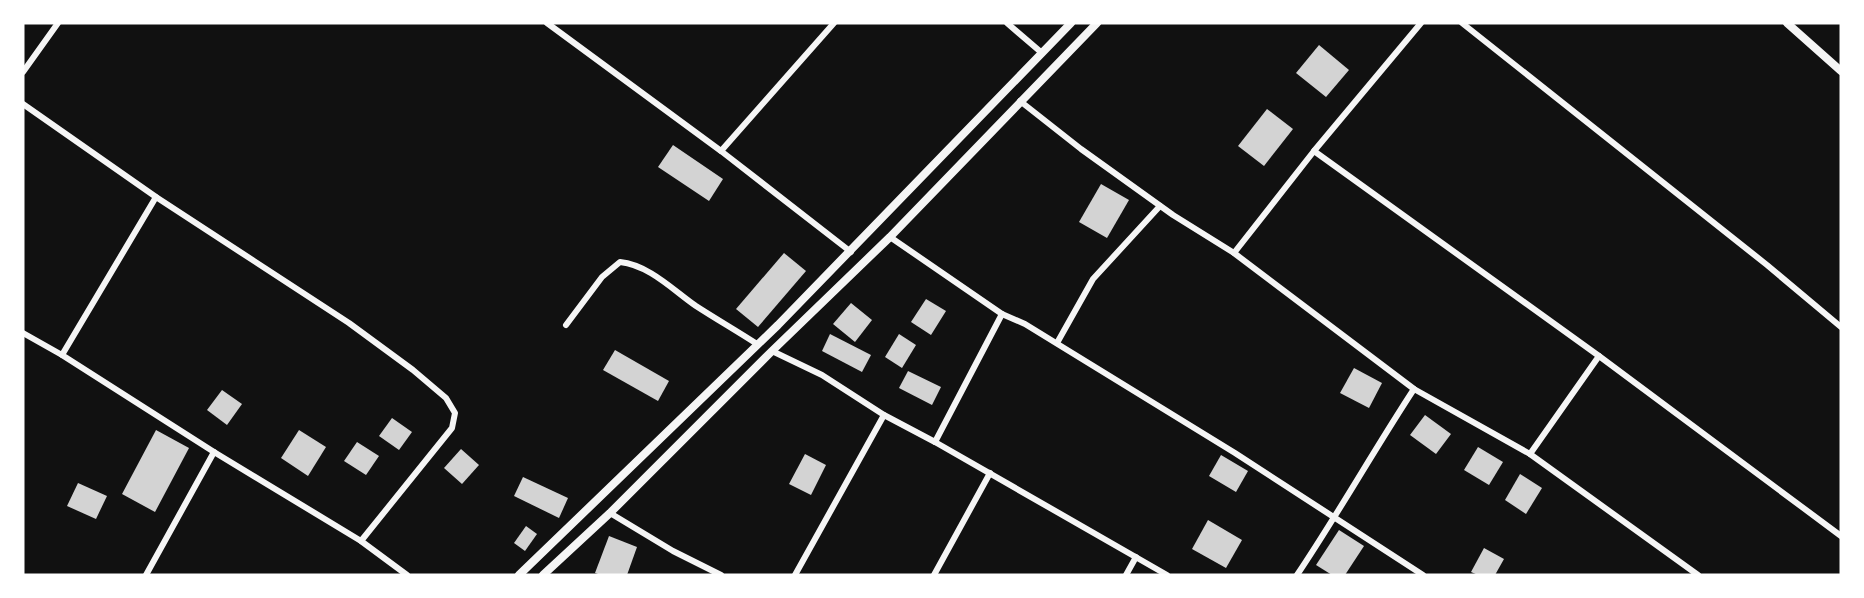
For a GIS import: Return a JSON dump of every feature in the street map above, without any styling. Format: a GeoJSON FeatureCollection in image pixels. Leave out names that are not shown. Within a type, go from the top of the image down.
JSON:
{"type":"FeatureCollection","features":[{"type":"Feature","properties":{"kind":"street"},"geometry":{"type":"LineString","coordinates":[[23,72],[58,23]]}},
{"type":"Feature","properties":{"kind":"street"},"geometry":{"type":"LineString","coordinates":[[547,23],[721,151],[851,252]]}},
{"type":"Feature","properties":{"kind":"street"},"geometry":{"type":"LineString","coordinates":[[721,151],[834,23]]}},
{"type":"Feature","properties":{"kind":"street"},"geometry":{"type":"LineString","coordinates":[[1007,23],[1042,53]]}},
{"type":"Feature","properties":{"kind":"street"},"geometry":{"type":"LineString","coordinates":[[519,575],[851,252],[1071,23]]}},
{"type":"Feature","properties":{"kind":"street"},"geometry":{"type":"LineString","coordinates":[[543,575],[610,513],[890,237],[1097,23]]}},
{"type":"Feature","properties":{"kind":"street"},"geometry":{"type":"LineString","coordinates":[[1234,253],[1314,151],[1421,23]]}},
{"type":"Feature","properties":{"kind":"street"},"geometry":{"type":"LineString","coordinates":[[1462,23],[1841,327]]}},
{"type":"Feature","properties":{"kind":"street"},"geometry":{"type":"LineString","coordinates":[[1787,23],[1841,71]]}},
{"type":"Feature","properties":{"kind":"street"},"geometry":{"type":"LineString","coordinates":[[1020,101],[1160,206],[1234,253],[1414,389],[1530,454],[1698,575]]}},
{"type":"Feature","properties":{"kind":"street"},"geometry":{"type":"LineString","coordinates":[[23,104],[156,197],[349,323],[446,398],[452,407],[455,421],[444,440],[361,541]]}},
{"type":"Feature","properties":{"kind":"street"},"geometry":{"type":"LineString","coordinates":[[1314,151],[1599,356],[1841,536]]}},
{"type":"Feature","properties":{"kind":"street"},"geometry":{"type":"LineString","coordinates":[[62,355],[156,197]]}},
{"type":"Feature","properties":{"kind":"street"},"geometry":{"type":"LineString","coordinates":[[1057,343],[1093,279],[1160,206]]}},
{"type":"Feature","properties":{"kind":"street"},"geometry":{"type":"LineString","coordinates":[[890,237],[1002,314],[1057,343],[1235,453],[1423,575]]}},
{"type":"Feature","properties":{"kind":"street"},"geometry":{"type":"LineString","coordinates":[[566,325],[602,277],[620,262],[649,272],[757,344]]}},
{"type":"Feature","properties":{"kind":"street"},"geometry":{"type":"LineString","coordinates":[[935,442],[1002,314]]}},
{"type":"Feature","properties":{"kind":"street"},"geometry":{"type":"LineString","coordinates":[[23,333],[361,541],[407,575]]}},
{"type":"Feature","properties":{"kind":"street"},"geometry":{"type":"LineString","coordinates":[[772,351],[822,375],[884,415],[1167,575]]}},
{"type":"Feature","properties":{"kind":"street"},"geometry":{"type":"LineString","coordinates":[[1530,454],[1599,356]]}},
{"type":"Feature","properties":{"kind":"street"},"geometry":{"type":"LineString","coordinates":[[1297,575],[1414,389]]}},
{"type":"Feature","properties":{"kind":"street"},"geometry":{"type":"LineString","coordinates":[[795,575],[884,415]]}},
{"type":"Feature","properties":{"kind":"street"},"geometry":{"type":"LineString","coordinates":[[146,575],[214,452]]}},
{"type":"Feature","properties":{"kind":"street"},"geometry":{"type":"LineString","coordinates":[[934,575],[990,473]]}},
{"type":"Feature","properties":{"kind":"street"},"geometry":{"type":"LineString","coordinates":[[610,513],[673,551],[721,575]]}},
{"type":"Feature","properties":{"kind":"street"},"geometry":{"type":"LineString","coordinates":[[1126,575],[1136,557]]}},
{"type":"Feature","properties":{"kind":"building"},"geometry":{"type":"Polygon","coordinates":[[[1319,45],[1349,70],[1326,97],[1296,73],[1319,45]]]}},
{"type":"Feature","properties":{"kind":"building"},"geometry":{"type":"Polygon","coordinates":[[[1267,109],[1293,129],[1264,166],[1238,146],[1267,109]]]}},
{"type":"Feature","properties":{"kind":"building"},"geometry":{"type":"Polygon","coordinates":[[[673,145],[723,179],[709,201],[658,167],[673,145]]]}},
{"type":"Feature","properties":{"kind":"building"},"geometry":{"type":"Polygon","coordinates":[[[1101,184],[1129,200],[1107,238],[1079,222],[1101,184]]]}},
{"type":"Feature","properties":{"kind":"building"},"geometry":{"type":"Polygon","coordinates":[[[784,253],[806,271],[758,327],[736,309],[784,253]]]}},
{"type":"Feature","properties":{"kind":"building"},"geometry":{"type":"Polygon","coordinates":[[[926,299],[946,311],[931,335],[911,322],[926,299]]]}},
{"type":"Feature","properties":{"kind":"building"},"geometry":{"type":"Polygon","coordinates":[[[851,303],[872,320],[855,342],[833,324],[851,303]]]}},
{"type":"Feature","properties":{"kind":"building"},"geometry":{"type":"Polygon","coordinates":[[[830,334],[871,355],[862,372],[822,351],[830,334]]]}},
{"type":"Feature","properties":{"kind":"building"},"geometry":{"type":"Polygon","coordinates":[[[899,334],[916,345],[902,368],[885,357],[899,334]]]}},
{"type":"Feature","properties":{"kind":"building"},"geometry":{"type":"Polygon","coordinates":[[[615,350],[669,381],[658,401],[603,370],[615,350]]]}},
{"type":"Feature","properties":{"kind":"building"},"geometry":{"type":"Polygon","coordinates":[[[1354,368],[1382,383],[1369,408],[1340,393],[1354,368]]]}},
{"type":"Feature","properties":{"kind":"building"},"geometry":{"type":"Polygon","coordinates":[[[908,371],[941,387],[932,405],[899,388],[908,371]]]}},
{"type":"Feature","properties":{"kind":"building"},"geometry":{"type":"Polygon","coordinates":[[[222,390],[242,404],[227,425],[207,410],[222,390]]]}},
{"type":"Feature","properties":{"kind":"building"},"geometry":{"type":"Polygon","coordinates":[[[1425,415],[1451,434],[1436,454],[1410,435],[1425,415]]]}},
{"type":"Feature","properties":{"kind":"building"},"geometry":{"type":"Polygon","coordinates":[[[392,418],[412,432],[399,450],[379,436],[392,418]]]}},
{"type":"Feature","properties":{"kind":"building"},"geometry":{"type":"Polygon","coordinates":[[[156,430],[189,448],[155,512],[122,494],[156,430]]]}},
{"type":"Feature","properties":{"kind":"building"},"geometry":{"type":"Polygon","coordinates":[[[299,430],[326,447],[308,476],[281,458],[299,430]]]}},
{"type":"Feature","properties":{"kind":"building"},"geometry":{"type":"Polygon","coordinates":[[[357,442],[379,456],[366,475],[344,461],[357,442]]]}},
{"type":"Feature","properties":{"kind":"building"},"geometry":{"type":"Polygon","coordinates":[[[1478,447],[1503,462],[1489,485],[1464,470],[1478,447]]]}},
{"type":"Feature","properties":{"kind":"building"},"geometry":{"type":"Polygon","coordinates":[[[461,449],[479,465],[462,484],[444,468],[461,449]]]}},
{"type":"Feature","properties":{"kind":"building"},"geometry":{"type":"Polygon","coordinates":[[[805,454],[826,465],[811,495],[789,484],[805,454]]]}},
{"type":"Feature","properties":{"kind":"building"},"geometry":{"type":"Polygon","coordinates":[[[1221,455],[1248,471],[1236,492],[1209,476],[1221,455]]]}},
{"type":"Feature","properties":{"kind":"building"},"geometry":{"type":"Polygon","coordinates":[[[1520,474],[1542,488],[1526,514],[1505,500],[1520,474]]]}},
{"type":"Feature","properties":{"kind":"building"},"geometry":{"type":"Polygon","coordinates":[[[523,477],[568,498],[559,518],[514,496],[523,477]]]}},
{"type":"Feature","properties":{"kind":"building"},"geometry":{"type":"Polygon","coordinates":[[[78,483],[107,496],[96,519],[67,506],[78,483]]]}},
{"type":"Feature","properties":{"kind":"building"},"geometry":{"type":"Polygon","coordinates":[[[1208,520],[1242,540],[1226,568],[1192,549],[1208,520]]]}},
{"type":"Feature","properties":{"kind":"building"},"geometry":{"type":"Polygon","coordinates":[[[526,526],[537,534],[525,551],[514,543],[526,526]]]}},
{"type":"Feature","properties":{"kind":"building"},"geometry":{"type":"Polygon","coordinates":[[[1339,530],[1364,546],[1345,575],[1332,575],[1316,565],[1339,530]]]}},
{"type":"Feature","properties":{"kind":"building"},"geometry":{"type":"Polygon","coordinates":[[[609,536],[637,547],[627,575],[595,573],[609,536]]]}},
{"type":"Feature","properties":{"kind":"building"},"geometry":{"type":"Polygon","coordinates":[[[1484,548],[1504,559],[1495,575],[1478,575],[1471,572],[1484,548]]]}}]}
